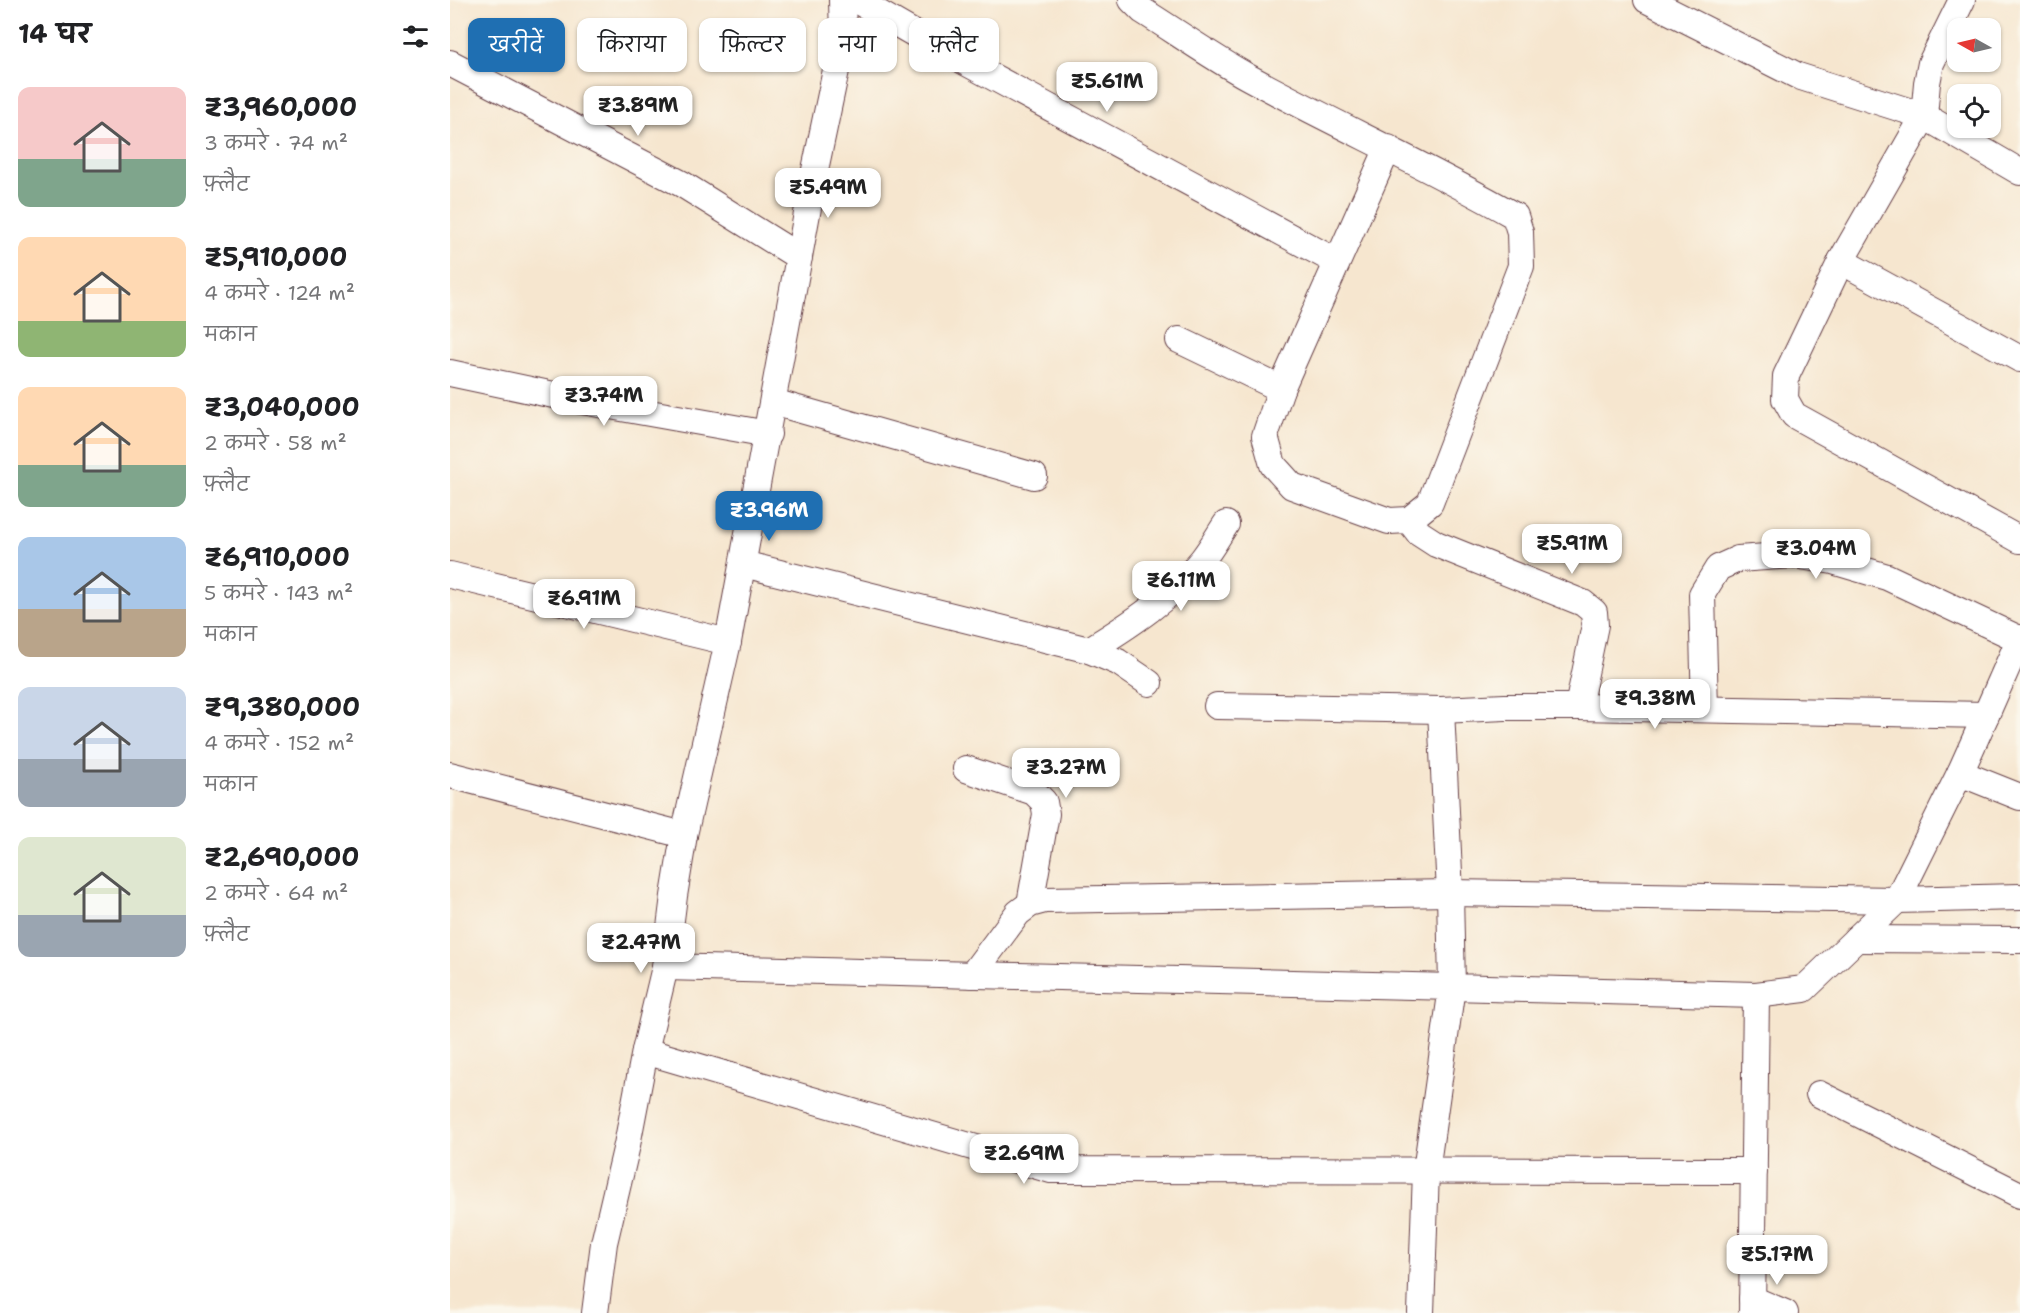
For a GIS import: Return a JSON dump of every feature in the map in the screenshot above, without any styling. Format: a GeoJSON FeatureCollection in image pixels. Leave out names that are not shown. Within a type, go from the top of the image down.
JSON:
{"type":"FeatureCollection","features":[{"type":"Feature","properties":{"kind":"street"},"geometry":{"type":"LineString","coordinates":[[595,1313],[604,1243],[665,967],[684,835],[728,642],[799,257],[843,37],[842,0]]}},
{"type":"Feature","properties":{"kind":"street"},"geometry":{"type":"LineString","coordinates":[[856,0],[941,49],[1337,262]]}},
{"type":"Feature","properties":{"kind":"street"},"geometry":{"type":"LineString","coordinates":[[1132,0],[1143,11],[1247,76],[1388,148],[1515,216],[1520,232],[1521,266],[1430,503],[1409,520],[1389,522],[1292,486],[1273,465],[1265,436],[1281,389],[1388,148]]}},
{"type":"Feature","properties":{"kind":"street"},"geometry":{"type":"LineString","coordinates":[[1647,0],[1798,76],[1924,116],[2020,172]]}},
{"type":"Feature","properties":{"kind":"street"},"geometry":{"type":"LineString","coordinates":[[1962,0],[1931,63],[1924,116],[1841,261],[1786,376],[1785,399],[1794,416],[2020,540]]}},
{"type":"Feature","properties":{"kind":"street"},"geometry":{"type":"LineString","coordinates":[[450,63],[682,184],[799,257]]}},
{"type":"Feature","properties":{"kind":"street"},"geometry":{"type":"LineString","coordinates":[[1841,261],[2020,359]]}},
{"type":"Feature","properties":{"kind":"street"},"geometry":{"type":"LineString","coordinates":[[1179,340],[1281,389]]}},
{"type":"Feature","properties":{"kind":"street"},"geometry":{"type":"LineString","coordinates":[[450,372],[582,401],[768,434]]}},
{"type":"Feature","properties":{"kind":"street"},"geometry":{"type":"LineString","coordinates":[[773,402],[1034,476]]}},
{"type":"Feature","properties":{"kind":"street"},"geometry":{"type":"LineString","coordinates":[[1409,520],[1419,533],[1436,544],[1584,603],[1594,612],[1595,625],[1578,707]]}},
{"type":"Feature","properties":{"kind":"street"},"geometry":{"type":"LineString","coordinates":[[1089,650],[1132,624],[1174,590],[1203,559],[1226,524]]}},
{"type":"Feature","properties":{"kind":"street"},"geometry":{"type":"LineString","coordinates":[[665,967],[1756,995],[1804,989],[1897,900],[1960,773],[2019,639],[1887,577],[1833,561],[1792,555],[1738,559],[1718,568],[1702,594],[1705,709]]}},
{"type":"Feature","properties":{"kind":"street"},"geometry":{"type":"LineString","coordinates":[[743,564],[1089,650],[1118,662],[1149,683]]}},
{"type":"Feature","properties":{"kind":"street"},"geometry":{"type":"LineString","coordinates":[[450,575],[728,642]]}},
{"type":"Feature","properties":{"kind":"street"},"geometry":{"type":"LineString","coordinates":[[1217,706],[1441,710],[1578,707],[1986,715]]}},
{"type":"Feature","properties":{"kind":"street"},"geometry":{"type":"LineString","coordinates":[[1421,1313],[1426,1171],[1452,987],[1441,710]]}},
{"type":"Feature","properties":{"kind":"street"},"geometry":{"type":"LineString","coordinates":[[966,769],[1034,792],[1044,802],[1046,814],[1030,904]]}},
{"type":"Feature","properties":{"kind":"street"},"geometry":{"type":"LineString","coordinates":[[1960,773],[2020,797]]}},
{"type":"Feature","properties":{"kind":"street"},"geometry":{"type":"LineString","coordinates":[[450,775],[684,835]]}},
{"type":"Feature","properties":{"kind":"street"},"geometry":{"type":"LineString","coordinates":[[972,975],[1018,913],[1030,904],[1045,900],[1450,893],[1897,900],[2020,897]]}},
{"type":"Feature","properties":{"kind":"street"},"geometry":{"type":"LineString","coordinates":[[1856,939],[2020,940]]}},
{"type":"Feature","properties":{"kind":"street"},"geometry":{"type":"LineString","coordinates":[[1756,995],[1752,1306],[1785,1313]]}},
{"type":"Feature","properties":{"kind":"street"},"geometry":{"type":"LineString","coordinates":[[645,1051],[1051,1170],[1754,1171]]}},
{"type":"Feature","properties":{"kind":"street"},"geometry":{"type":"LineString","coordinates":[[1819,1094],[2020,1195]]}}]}
